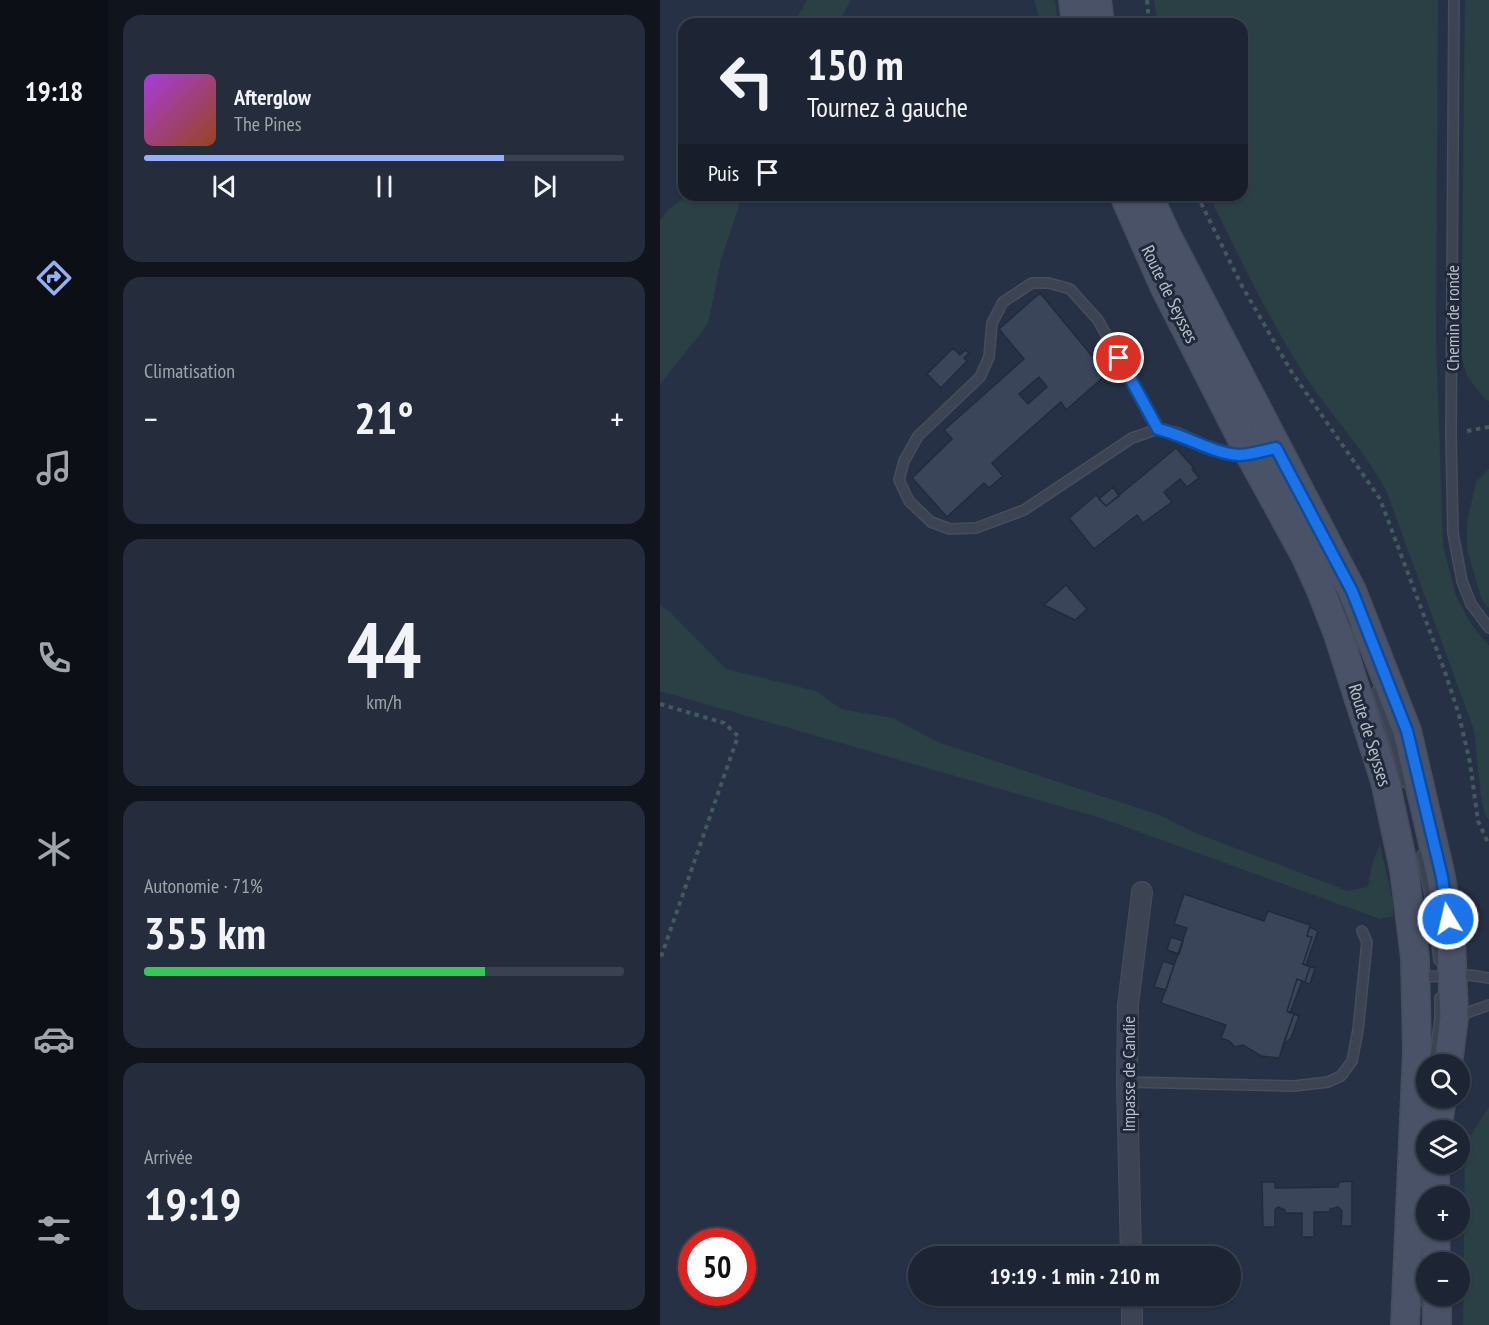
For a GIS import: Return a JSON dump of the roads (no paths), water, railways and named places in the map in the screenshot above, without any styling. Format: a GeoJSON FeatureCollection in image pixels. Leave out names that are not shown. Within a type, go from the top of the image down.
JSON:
{"type":"FeatureCollection","features":[{"type":"Feature","properties":{"kind":"main road"},"geometry":{"type":"LineString","coordinates":[[1073,0],[1075,18]]}},
{"type":"Feature","properties":{"kind":"main road"},"geometry":{"type":"LineString","coordinates":[[1097,0],[1099,18]]}},
{"type":"Feature","properties":{"kind":"main road","name":"Route de Seysses"},"geometry":{"type":"LineString","coordinates":[[1127,201],[1164,286],[1262,451],[1352,591],[1407,731],[1442,877],[1451,940],[1436,976],[1437,1018],[1426,1315]]}},
{"type":"Feature","properties":{"kind":"main road","name":"Route de Seysses"},"geometry":{"type":"LineString","coordinates":[[1151,201],[1262,451],[1346,656],[1385,781],[1404,869],[1415,958],[1436,976],[1437,1018],[1445,1054]]}},
{"type":"Feature","properties":{"kind":"street","name":"Impasse de Candie"},"geometry":{"type":"LineString","coordinates":[[1131,1246],[1127,1082],[1128,1005],[1143,892]]}},
{"type":"Feature","properties":{"kind":"street"},"geometry":{"type":"LineString","coordinates":[[1132,1306],[1132,1325]]}},
{"type":"Feature","properties":{"kind":"lane","name":"Chemin de ronde"},"geometry":{"type":"LineString","coordinates":[[1454,0],[1451,434],[1453,533],[1462,581],[1471,604],[1489,628]]}},
{"type":"Feature","properties":{"kind":"lane"},"geometry":{"type":"LineString","coordinates":[[1158,429],[1098,320],[1070,290],[1049,283],[1032,284],[1003,302],[992,323],[989,357],[980,376],[918,436],[904,460],[899,480],[909,501],[931,522],[950,529],[976,528],[1024,510],[1132,438],[1158,429],[1178,434],[1215,450],[1240,455],[1262,451]]}},
{"type":"Feature","properties":{"kind":"lane"},"geometry":{"type":"LineString","coordinates":[[1329,574],[1352,627]]}},
{"type":"Feature","properties":{"kind":"lane","name":"Route de Seysses"},"geometry":{"type":"LineString","coordinates":[[1372,677],[1390,727],[1408,794]]}},
{"type":"Feature","properties":{"kind":"lane","name":"Route de Seysses"},"geometry":{"type":"LineString","coordinates":[[1420,844],[1433,911],[1436,976]]}},
{"type":"Feature","properties":{"kind":"lane"},"geometry":{"type":"LineString","coordinates":[[1127,1082],[1294,1086],[1328,1082],[1341,1076],[1352,1061],[1358,1030],[1367,942],[1362,931]]}},
{"type":"Feature","properties":{"kind":"lane"},"geometry":{"type":"LineString","coordinates":[[1436,976],[1489,978]]}},
{"type":"Feature","properties":{"kind":"lane"},"geometry":{"type":"LineString","coordinates":[[1437,1018],[1489,1005]]}},
{"type":"Feature","properties":{"kind":"lane","name":"Route de Seysses"},"geometry":{"type":"LineString","coordinates":[[1435,1054],[1437,1018]]}},
{"type":"Feature","properties":{"kind":"lane","name":"Route de Seysses"},"geometry":{"type":"LineString","coordinates":[[1426,1315],[1428,1240]]}}]}
